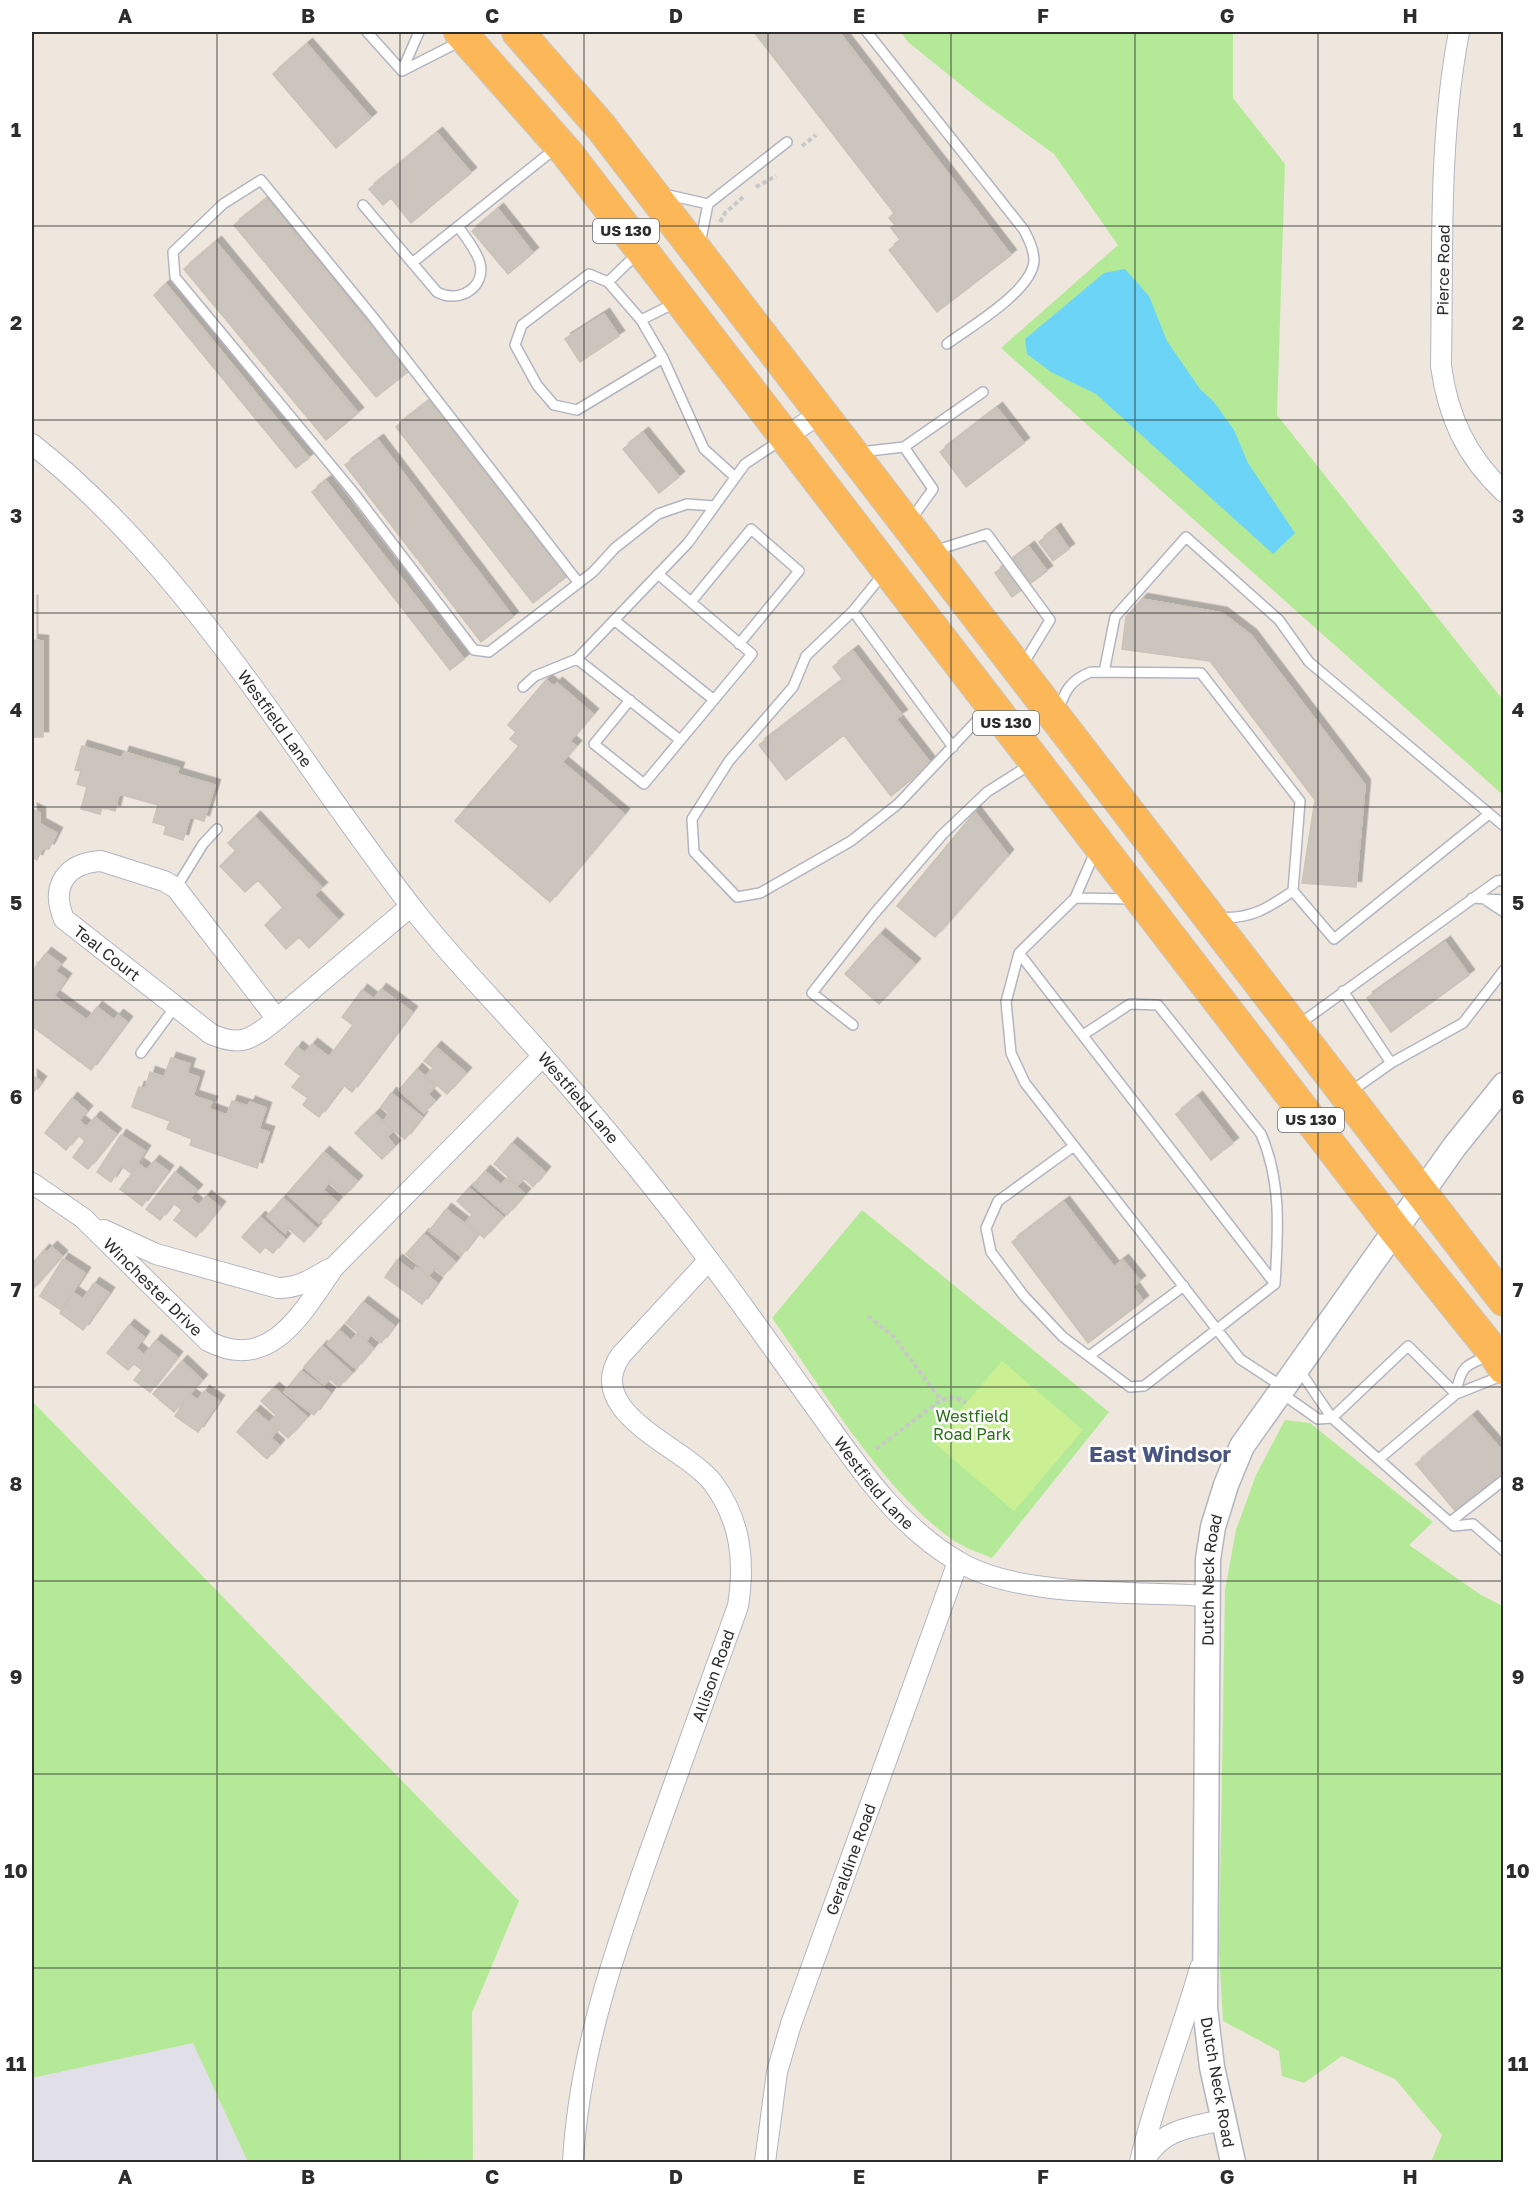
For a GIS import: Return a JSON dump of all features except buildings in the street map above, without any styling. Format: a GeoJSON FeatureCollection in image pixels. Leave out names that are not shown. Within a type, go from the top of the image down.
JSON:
{"type":"FeatureCollection","features":[{"type":"Feature","properties":{"kind":"highway","name":"US 130"},"geometry":{"type":"LineString","coordinates":[[518,32],[601,127],[650,190],[1421,1193],[1487,1270],[1503,1300]]}},
{"type":"Feature","properties":{"kind":"highway","name":"US 130"},"geometry":{"type":"LineString","coordinates":[[463,35],[560,145],[1501,1366]]}},
{"type":"Feature","properties":{"kind":"street","name":"Pierce Road"},"geometry":{"type":"LineString","coordinates":[[1459,32],[1450,75],[1445,130],[1441,366],[1445,397],[1454,423],[1468,451],[1503,492]]}},
{"type":"Feature","properties":{"kind":"street"},"geometry":{"type":"LineString","coordinates":[[785,437],[821,413]]}},
{"type":"Feature","properties":{"kind":"street","name":"Westfield Lane"},"geometry":{"type":"LineString","coordinates":[[32,444],[94,498],[142,548],[187,602],[411,906],[655,1188],[849,1453],[894,1509],[930,1544],[958,1562],[998,1578],[1033,1587],[1206,1596]]}},
{"type":"Feature","properties":{"kind":"street","name":"Teal Court"},"geometry":{"type":"LineString","coordinates":[[277,1018],[186,897],[176,888],[164,881],[101,861],[87,862],[74,867],[64,878],[58,899],[64,919],[175,1007],[224,1041],[240,1042],[254,1037],[277,1018],[411,906]]}},
{"type":"Feature","properties":{"kind":"street","name":"Winchester Drive"},"geometry":{"type":"LineString","coordinates":[[83,1218],[208,1341],[224,1349],[240,1352],[256,1350],[271,1343],[315,1296],[334,1267],[543,1056]]}},
{"type":"Feature","properties":{"kind":"street","name":"Dutch Neck Road"},"geometry":{"type":"LineString","coordinates":[[1233,2163],[1212,2067],[1206,2008],[1204,1951],[1206,1596],[1211,1538],[1226,1485],[1242,1446],[1421,1193],[1503,1084]]}},
{"type":"Feature","properties":{"kind":"street","name":"Winchester Drive"},"geometry":{"type":"LineString","coordinates":[[32,1183],[83,1218],[119,1238],[156,1254],[278,1288],[295,1288],[310,1282],[334,1267]]}},
{"type":"Feature","properties":{"kind":"street","name":"Allison Road"},"geometry":{"type":"LineString","coordinates":[[573,2163],[581,2089],[592,2030],[612,1957],[740,1596],[742,1552],[726,1503],[697,1466],[633,1421],[622,1410],[614,1391],[614,1370],[621,1355],[709,1260]]}},
{"type":"Feature","properties":{"kind":"street","name":"Geraldine Road"},"geometry":{"type":"LineString","coordinates":[[765,2163],[777,2072],[791,2024],[958,1562]]}},
{"type":"Feature","properties":{"kind":"street"},"geometry":{"type":"LineString","coordinates":[[1142,2163],[1148,2128],[1185,2019],[1204,1951]]}},
{"type":"Feature","properties":{"kind":"street"},"geometry":{"type":"LineString","coordinates":[[1142,2163],[1150,2150],[1162,2138],[1177,2130],[1223,2120]]}},
{"type":"Feature","properties":{"kind":"lane"},"geometry":{"type":"LineString","coordinates":[[367,32],[402,71]]}},
{"type":"Feature","properties":{"kind":"lane"},"geometry":{"type":"LineString","coordinates":[[402,71],[419,32]]}},
{"type":"Feature","properties":{"kind":"lane"},"geometry":{"type":"LineString","coordinates":[[867,32],[1024,230],[1031,245],[1034,261],[1030,278],[1018,290],[947,344]]}},
{"type":"Feature","properties":{"kind":"lane"},"geometry":{"type":"LineString","coordinates":[[402,71],[463,35]]}},
{"type":"Feature","properties":{"kind":"lane"},"geometry":{"type":"LineString","coordinates":[[698,253],[708,204],[787,142]]}},
{"type":"Feature","properties":{"kind":"lane"},"geometry":{"type":"LineString","coordinates":[[412,263],[560,145]]}},
{"type":"Feature","properties":{"kind":"lane"},"geometry":{"type":"LineString","coordinates":[[578,582],[274,193],[261,180],[223,204],[172,252],[175,277],[354,493],[474,650],[489,652],[578,582],[658,514],[687,504],[714,506]]}},
{"type":"Feature","properties":{"kind":"lane"},"geometry":{"type":"LineString","coordinates":[[650,190],[708,204]]}},
{"type":"Feature","properties":{"kind":"lane"},"geometry":{"type":"LineString","coordinates":[[363,205],[437,292],[447,298],[459,298],[477,283],[482,274],[480,260],[458,226]]}},
{"type":"Feature","properties":{"kind":"lane"},"geometry":{"type":"LineString","coordinates":[[608,282],[640,250]]}},
{"type":"Feature","properties":{"kind":"lane"},"geometry":{"type":"LineString","coordinates":[[663,358],[577,410],[554,405],[537,385],[516,345],[522,325],[589,274],[608,282],[641,320],[663,358],[704,449],[735,477]]}},
{"type":"Feature","properties":{"kind":"lane"},"geometry":{"type":"LineString","coordinates":[[641,320],[680,301]]}},
{"type":"Feature","properties":{"kind":"lane"},"geometry":{"type":"LineString","coordinates":[[852,453],[904,447],[983,392]]}},
{"type":"Feature","properties":{"kind":"lane"},"geometry":{"type":"LineString","coordinates":[[523,687],[535,676],[577,659],[688,543],[745,464],[785,437]]}},
{"type":"Feature","properties":{"kind":"lane"},"geometry":{"type":"LineString","coordinates":[[904,447],[933,489],[907,525]]}},
{"type":"Feature","properties":{"kind":"lane"},"geometry":{"type":"LineString","coordinates":[[691,602],[752,529],[799,571],[739,644]]}},
{"type":"Feature","properties":{"kind":"lane"},"geometry":{"type":"LineString","coordinates":[[928,553],[987,534],[1050,620],[1019,671]]}},
{"type":"Feature","properties":{"kind":"lane"},"geometry":{"type":"LineString","coordinates":[[1104,672],[1115,617],[1186,537],[1279,620],[1309,662],[1503,826]]}},
{"type":"Feature","properties":{"kind":"lane"},"geometry":{"type":"LineString","coordinates":[[887,569],[853,611],[806,656],[793,687],[729,761],[692,819],[694,852],[737,897],[760,893],[851,840],[898,804],[992,705]]}},
{"type":"Feature","properties":{"kind":"lane"},"geometry":{"type":"LineString","coordinates":[[630,700],[594,744],[644,784],[752,654],[658,574]]}},
{"type":"Feature","properties":{"kind":"lane"},"geometry":{"type":"LineString","coordinates":[[853,611],[953,747]]}},
{"type":"Feature","properties":{"kind":"lane"},"geometry":{"type":"LineString","coordinates":[[614,620],[714,700]]}},
{"type":"Feature","properties":{"kind":"lane"},"geometry":{"type":"LineString","coordinates":[[577,659],[680,740]]}},
{"type":"Feature","properties":{"kind":"lane"},"geometry":{"type":"LineString","coordinates":[[1056,719],[1066,690],[1076,678],[1091,672],[1201,673],[1300,801],[1293,891],[1334,939],[1489,814]]}},
{"type":"Feature","properties":{"kind":"lane"},"geometry":{"type":"LineString","coordinates":[[853,1025],[813,993],[874,914],[942,836],[987,792],[1035,762]]}},
{"type":"Feature","properties":{"kind":"lane"},"geometry":{"type":"LineString","coordinates":[[176,888],[203,844],[217,829]]}},
{"type":"Feature","properties":{"kind":"lane"},"geometry":{"type":"LineString","coordinates":[[1099,844],[1075,898],[1018,953],[1006,1002],[1011,1053],[1025,1083],[1240,1359],[1318,1419],[1332,1418],[1408,1346],[1456,1394]]}},
{"type":"Feature","properties":{"kind":"lane"},"geometry":{"type":"LineString","coordinates":[[1294,1028],[1472,898],[1497,881],[1503,880]]}},
{"type":"Feature","properties":{"kind":"lane"},"geometry":{"type":"LineString","coordinates":[[1207,916],[1247,917],[1262,912],[1293,891]]}},
{"type":"Feature","properties":{"kind":"lane"},"geometry":{"type":"LineString","coordinates":[[1075,898],[1141,899]]}},
{"type":"Feature","properties":{"kind":"lane"},"geometry":{"type":"LineString","coordinates":[[1472,898],[1487,901],[1503,900]]}},
{"type":"Feature","properties":{"kind":"lane"},"geometry":{"type":"LineString","coordinates":[[1487,901],[1503,912]]}},
{"type":"Feature","properties":{"kind":"lane"},"geometry":{"type":"LineString","coordinates":[[1018,953],[1275,1284]]}},
{"type":"Feature","properties":{"kind":"lane"},"geometry":{"type":"LineString","coordinates":[[1346,1095],[1391,1063],[1463,1023],[1503,970]]}},
{"type":"Feature","properties":{"kind":"lane"},"geometry":{"type":"LineString","coordinates":[[1343,991],[1391,1063]]}},
{"type":"Feature","properties":{"kind":"lane"},"geometry":{"type":"LineString","coordinates":[[1074,1146],[998,1201],[986,1228],[991,1252],[1024,1296],[1063,1337],[1130,1387],[1144,1386],[1275,1284],[1279,1217],[1272,1158],[1261,1134],[1158,1005],[1130,1004],[1083,1035]]}},
{"type":"Feature","properties":{"kind":"lane"},"geometry":{"type":"LineString","coordinates":[[141,1053],[175,1007]]}},
{"type":"Feature","properties":{"kind":"lane"},"geometry":{"type":"LineString","coordinates":[[1089,1356],[1184,1286]]}},
{"type":"Feature","properties":{"kind":"lane"},"geometry":{"type":"LineString","coordinates":[[1456,1394],[1459,1374],[1472,1362],[1501,1366]]}},
{"type":"Feature","properties":{"kind":"lane"},"geometry":{"type":"LineString","coordinates":[[1379,1459],[1456,1394],[1501,1366]]}},
{"type":"Feature","properties":{"kind":"lane"},"geometry":{"type":"LineString","coordinates":[[1297,1368],[1332,1418],[1454,1526],[1473,1524],[1503,1551]]}},
{"type":"Feature","properties":{"kind":"lane"},"geometry":{"type":"LineString","coordinates":[[1450,1522],[1503,1480]]}},
{"type":"Feature","properties":{"kind":"path"},"geometry":{"type":"LineString","coordinates":[[802,146],[816,135]]}},
{"type":"Feature","properties":{"kind":"path"},"geometry":{"type":"LineString","coordinates":[[718,225],[725,213],[736,203],[759,184],[776,176]]}},
{"type":"Feature","properties":{"kind":"path"},"geometry":{"type":"LineString","coordinates":[[868,1316],[893,1336],[941,1400]]}},
{"type":"Feature","properties":{"kind":"path"},"geometry":{"type":"LineString","coordinates":[[876,1449],[941,1400],[955,1397],[966,1403]]}},
{"type":"Feature","properties":{"kind":"shaded area"},"geometry":{"type":"Polygon","coordinates":[[[193,2043],[248,2162],[32,2162],[32,2078],[193,2043]]]}},
{"type":"Feature","properties":{"kind":"green space"},"geometry":{"type":"Polygon","coordinates":[[[901,32],[1233,32],[1233,98],[1285,164],[1277,415],[1503,700],[1503,795],[1001,348],[1118,245],[1054,154],[981,101],[908,42],[901,32]]]}},
{"type":"Feature","properties":{"kind":"green space","name":"Westfield Road Park"},"geometry":{"type":"Polygon","coordinates":[[[862,1210],[1109,1412],[992,1558],[950,1538],[924,1517],[899,1492],[832,1405],[772,1318],[862,1210]]]}},
{"type":"Feature","properties":{"kind":"green space"},"geometry":{"type":"Polygon","coordinates":[[[1002,1361],[1083,1430],[1014,1511],[933,1442],[1002,1361]]]}},
{"type":"Feature","properties":{"kind":"green space"},"geometry":{"type":"Polygon","coordinates":[[[32,1401],[519,1901],[472,2013],[473,2162],[248,2162],[193,2043],[32,2078],[32,1401]]]}},
{"type":"Feature","properties":{"kind":"green space"},"geometry":{"type":"Polygon","coordinates":[[[1285,1420],[1310,1423],[1433,1522],[1409,1545],[1481,1595],[1503,1606],[1503,2162],[1431,2162],[1442,2135],[1395,2079],[1342,2056],[1304,2083],[1282,2076],[1279,2051],[1223,2021],[1219,1952],[1225,1590],[1236,1530],[1256,1475],[1285,1420]]]}},
{"type":"Feature","properties":{"kind":"water"},"geometry":{"type":"Polygon","coordinates":[[[1125,269],[1149,296],[1167,341],[1200,389],[1214,402],[1234,430],[1248,463],[1295,533],[1273,554],[1096,394],[1051,372],[1027,354],[1025,339],[1104,273],[1125,269]]]}},
{"type":"Feature","properties":{"kind":"district","name":"East Windsor"},"geometry":{"type":"Point","coordinates":[1160,1454]}}]}
